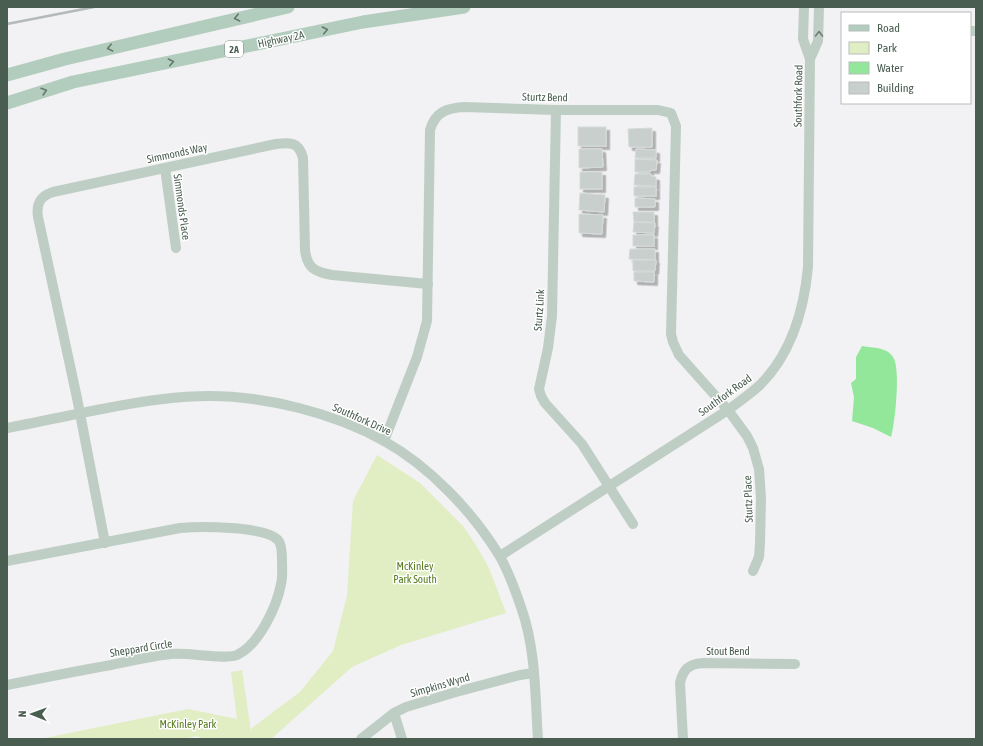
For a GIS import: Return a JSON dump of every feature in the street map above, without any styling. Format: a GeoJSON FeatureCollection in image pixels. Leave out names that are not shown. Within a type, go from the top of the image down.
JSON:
{"type":"FeatureCollection","features":[{"type":"Feature","properties":{"kind":"main road"},"geometry":{"type":"LineString","coordinates":[[7,75],[65,58],[288,7]]}},
{"type":"Feature","properties":{"kind":"main road","name":"Highway 2A"},"geometry":{"type":"LineString","coordinates":[[7,103],[73,82],[96,77],[363,22],[464,7]]}},
{"type":"Feature","properties":{"kind":"street","name":"Southfork Road"},"geometry":{"type":"LineString","coordinates":[[500,556],[728,410],[759,386],[775,367],[792,336],[803,304],[808,267],[810,59],[804,39],[804,7]]}},
{"type":"Feature","properties":{"kind":"street","name":"Southfork Road"},"geometry":{"type":"LineString","coordinates":[[810,59],[818,41],[819,7]]}},
{"type":"Feature","properties":{"kind":"street","name":"Sturtz Bend"},"geometry":{"type":"LineString","coordinates":[[384,441],[390,429],[421,344],[427,321],[430,130],[432,121],[438,115],[453,108],[464,107],[556,110],[658,110],[671,113],[676,126],[673,342],[679,355],[728,410]]}},
{"type":"Feature","properties":{"kind":"street","name":"Sturtz Link"},"geometry":{"type":"LineString","coordinates":[[556,110],[552,316],[548,348],[539,389],[545,403],[582,444],[633,524]]}},
{"type":"Feature","properties":{"kind":"street","name":"Simmonds Way"},"geometry":{"type":"LineString","coordinates":[[80,414],[38,217],[38,203],[46,194],[276,144],[292,144],[297,146],[301,151],[303,158],[305,250],[308,263],[318,272],[332,275],[428,284]]}},
{"type":"Feature","properties":{"kind":"street","name":"Simmonds Place"},"geometry":{"type":"LineString","coordinates":[[165,168],[176,248]]}},
{"type":"Feature","properties":{"kind":"street","name":"Southfork Drive"},"geometry":{"type":"LineString","coordinates":[[7,428],[164,398],[209,396],[236,397],[287,405],[310,411],[361,430],[384,441],[409,458],[445,488],[472,518],[500,556],[510,577],[523,612],[529,638],[534,673],[538,739]]}},
{"type":"Feature","properties":{"kind":"street","name":"Sturtz Place"},"geometry":{"type":"LineString","coordinates":[[728,410],[747,436],[753,448],[759,469],[761,490],[760,543],[759,557],[753,571]]}},
{"type":"Feature","properties":{"kind":"street"},"geometry":{"type":"LineString","coordinates":[[80,414],[104,543]]}},
{"type":"Feature","properties":{"kind":"street","name":"Sheppard Circle"},"geometry":{"type":"LineString","coordinates":[[7,562],[180,528],[225,527],[264,532],[279,540],[281,547],[282,570],[277,600],[261,631],[252,643],[237,655],[166,655],[7,685]]}},
{"type":"Feature","properties":{"kind":"street","name":"Stout Bend"},"geometry":{"type":"LineString","coordinates":[[683,739],[680,683],[684,670],[689,666],[703,663],[795,664]]}},
{"type":"Feature","properties":{"kind":"street","name":"Simpkins Wynd"},"geometry":{"type":"LineString","coordinates":[[361,739],[394,713],[416,703],[520,675],[534,673]]}},
{"type":"Feature","properties":{"kind":"street"},"geometry":{"type":"LineString","coordinates":[[394,713],[402,739]]}},
{"type":"Feature","properties":{"kind":"green space","name":"McKinley Park South"},"geometry":{"type":"Polygon","coordinates":[[[377,455],[420,483],[463,526],[489,568],[506,613],[401,645],[352,667],[271,739],[200,739],[199,736],[179,739],[40,739],[188,709],[237,719],[231,672],[242,670],[251,732],[252,728],[300,692],[333,651],[347,596],[353,501],[377,455]]]}},
{"type":"Feature","properties":{"kind":"water"},"geometry":{"type":"Polygon","coordinates":[[[862,346],[879,348],[887,351],[893,357],[895,363],[897,384],[891,437],[873,428],[852,421],[854,397],[851,383],[856,379],[856,357],[862,346]]]}},
{"type":"Feature","properties":{"kind":"building"},"geometry":{"type":"Polygon","coordinates":[[[578,127],[606,127],[606,146],[578,146],[578,127]]]}},
{"type":"Feature","properties":{"kind":"building"},"geometry":{"type":"Polygon","coordinates":[[[652,128],[652,147],[629,147],[628,129],[652,128]]]}},
{"type":"Feature","properties":{"kind":"building"},"geometry":{"type":"Polygon","coordinates":[[[579,149],[602,149],[603,167],[579,168],[579,149]]]}},
{"type":"Feature","properties":{"kind":"building"},"geometry":{"type":"Polygon","coordinates":[[[636,149],[656,150],[656,158],[635,158],[636,149]]]}},
{"type":"Feature","properties":{"kind":"building"},"geometry":{"type":"Polygon","coordinates":[[[635,159],[657,160],[656,170],[650,170],[650,172],[635,172],[635,159]]]}},
{"type":"Feature","properties":{"kind":"building"},"geometry":{"type":"Polygon","coordinates":[[[580,172],[602,172],[602,189],[580,189],[580,172]]]}},
{"type":"Feature","properties":{"kind":"building"},"geometry":{"type":"Polygon","coordinates":[[[635,174],[651,174],[651,176],[656,177],[656,186],[634,185],[635,174]]]}},
{"type":"Feature","properties":{"kind":"building"},"geometry":{"type":"Polygon","coordinates":[[[634,187],[656,187],[656,196],[634,196],[634,187]]]}},
{"type":"Feature","properties":{"kind":"building"},"geometry":{"type":"Polygon","coordinates":[[[580,193],[605,195],[604,212],[579,210],[580,193]]]}},
{"type":"Feature","properties":{"kind":"building"},"geometry":{"type":"Polygon","coordinates":[[[635,198],[655,199],[655,207],[635,207],[635,198]]]}},
{"type":"Feature","properties":{"kind":"building"},"geometry":{"type":"Polygon","coordinates":[[[633,212],[654,212],[654,222],[634,222],[633,212]]]}},
{"type":"Feature","properties":{"kind":"building"},"geometry":{"type":"Polygon","coordinates":[[[579,214],[603,215],[602,234],[579,233],[579,214]]]}},
{"type":"Feature","properties":{"kind":"building"},"geometry":{"type":"Polygon","coordinates":[[[634,222],[655,223],[654,233],[633,232],[634,222]]]}},
{"type":"Feature","properties":{"kind":"building"},"geometry":{"type":"Polygon","coordinates":[[[633,235],[654,235],[654,246],[633,246],[633,235]]]}},
{"type":"Feature","properties":{"kind":"building"},"geometry":{"type":"Polygon","coordinates":[[[630,249],[655,249],[655,260],[629,259],[630,249]]]}},
{"type":"Feature","properties":{"kind":"building"},"geometry":{"type":"Polygon","coordinates":[[[633,260],[656,260],[655,271],[633,271],[633,260]]]}},
{"type":"Feature","properties":{"kind":"building"},"geometry":{"type":"Polygon","coordinates":[[[634,272],[654,272],[654,282],[634,281],[634,272]]]}},
{"type":"Feature","properties":{"kind":"railway"},"geometry":{"type":"LineString","coordinates":[[7,24],[94,7]]}},
{"type":"Feature","properties":{"kind":"park label","name":"McKinley Park"},"geometry":{"type":"Point","coordinates":[188,724]}}]}
